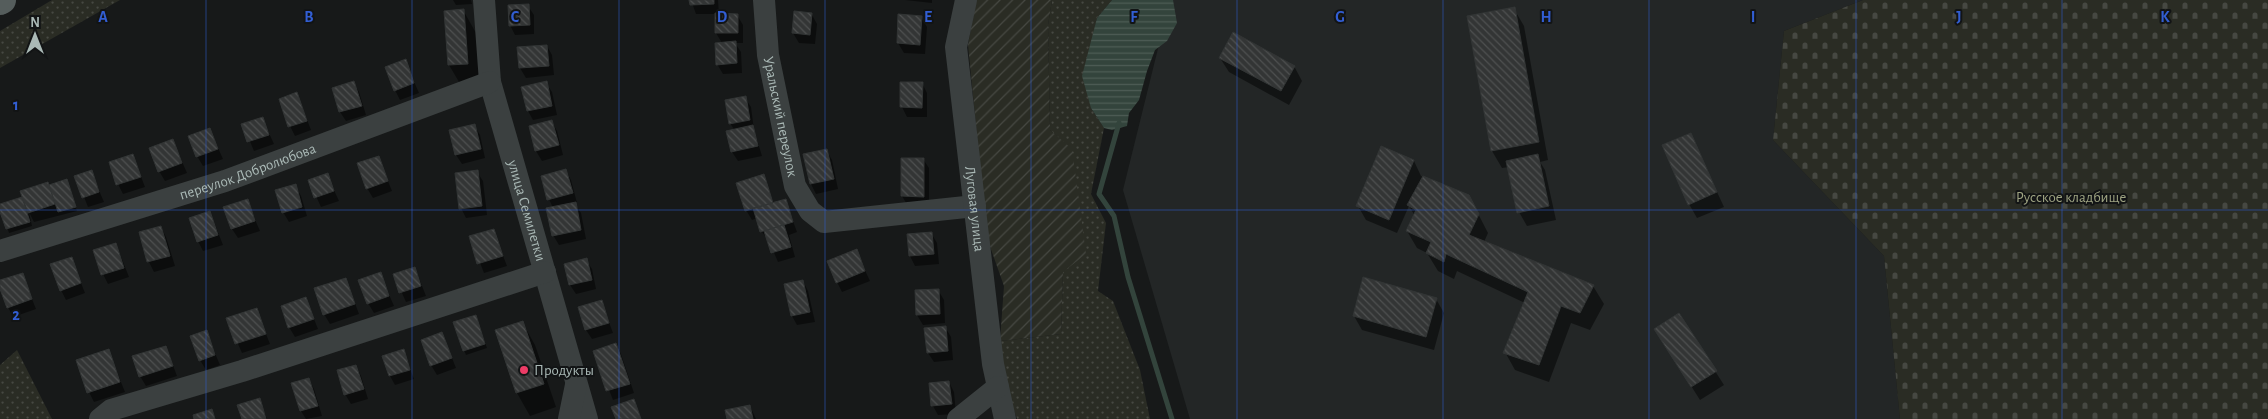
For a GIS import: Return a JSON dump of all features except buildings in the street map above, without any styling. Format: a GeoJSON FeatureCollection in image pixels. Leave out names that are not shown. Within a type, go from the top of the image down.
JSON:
{"type":"FeatureCollection","features":[{"type":"Feature","properties":{"kind":"street","name":"улица Семилетки"},"geometry":{"type":"LineString","coordinates":[[484,0],[490,82],[587,419]]}},
{"type":"Feature","properties":{"kind":"street","name":"Уральский переулок"},"geometry":{"type":"LineString","coordinates":[[764,0],[768,55],[795,186],[810,211],[824,222],[974,206]]}},
{"type":"Feature","properties":{"kind":"street","name":"Луговая улица"},"geometry":{"type":"LineString","coordinates":[[966,0],[956,47],[993,364],[1005,419]]}},
{"type":"Feature","properties":{"kind":"street","name":"переулок Добролюбова"},"geometry":{"type":"LineString","coordinates":[[0,250],[225,181],[490,82]]}},
{"type":"Feature","properties":{"kind":"street"},"geometry":{"type":"LineString","coordinates":[[100,419],[111,410],[252,368],[545,272]]}},
{"type":"Feature","properties":{"kind":"street"},"geometry":{"type":"LineString","coordinates":[[569,419],[576,381]]}},
{"type":"Feature","properties":{"kind":"street"},"geometry":{"type":"LineString","coordinates":[[958,419],[998,387]]}},
{"type":"Feature","properties":{"kind":"shaded area"},"geometry":{"type":"Polygon","coordinates":[[[1112,0],[1173,0],[1177,23],[1167,41],[1155,50],[1139,100],[1129,113],[1127,126],[1112,130],[1104,128],[1091,108],[1082,76],[1097,18],[1112,0]]]}},
{"type":"Feature","properties":{"kind":"shaded area"},"geometry":{"type":"Polygon","coordinates":[[[1170,0],[1863,0],[1784,31],[1773,140],[1884,256],[1900,419],[1190,419],[1123,190],[1170,0]]]}},
{"type":"Feature","properties":{"kind":"green space"},"geometry":{"type":"Polygon","coordinates":[[[52,0],[120,0],[0,68],[0,31],[52,0]]]}},
{"type":"Feature","properties":{"kind":"green space"},"geometry":{"type":"Polygon","coordinates":[[[976,0],[1052,0],[1048,25],[1050,130],[1072,149],[1086,254],[1063,272],[1061,334],[1000,341],[1004,286],[987,238],[968,45],[976,0]]]}},
{"type":"Feature","properties":{"kind":"green space"},"geometry":{"type":"Polygon","coordinates":[[[1052,0],[1112,0],[1097,18],[1092,42],[1091,108],[1104,128],[1091,194],[1106,223],[1098,291],[1113,301],[1140,370],[1150,419],[1017,419],[1005,386],[1000,341],[1061,334],[1063,272],[1072,150],[1050,130],[1048,25],[1052,0]]]}},
{"type":"Feature","properties":{"kind":"green space","name":"Русское кладбище"},"geometry":{"type":"Polygon","coordinates":[[[1863,0],[2268,0],[2268,419],[1900,419],[1884,256],[1773,140],[1784,31],[1863,0]]]}},
{"type":"Feature","properties":{"kind":"green space"},"geometry":{"type":"Polygon","coordinates":[[[17,350],[52,419],[0,419],[0,365],[17,350]]]}},
{"type":"Feature","properties":{"kind":"waterway"},"geometry":{"type":"LineString","coordinates":[[1119,123],[1099,194],[1114,216],[1128,277],[1172,419]]}},
{"type":"Feature","properties":{"kind":"place","name":"Продукты"},"geometry":{"type":"Point","coordinates":[524,370]}}]}
